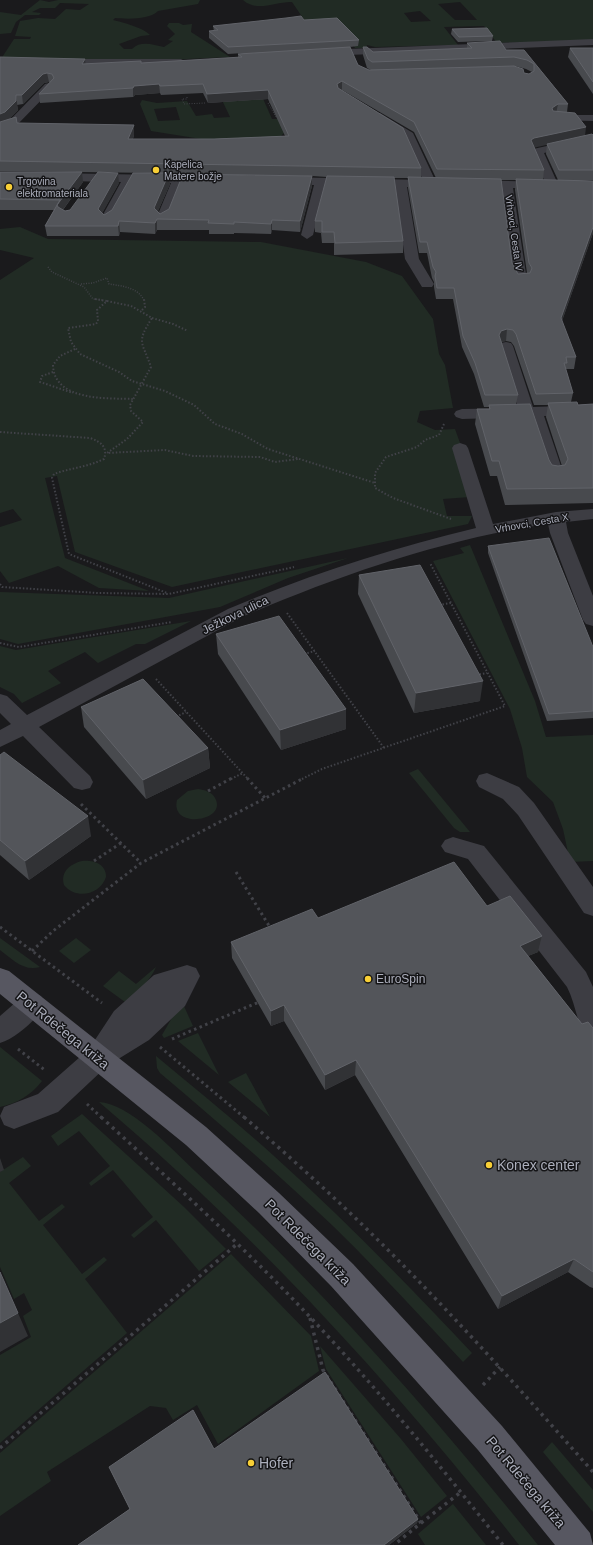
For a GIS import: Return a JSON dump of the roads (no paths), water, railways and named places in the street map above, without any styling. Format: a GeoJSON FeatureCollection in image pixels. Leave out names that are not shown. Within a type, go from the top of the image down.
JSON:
{"type":"FeatureCollection","features":[{"type":"Feature","properties":{"kind":"main road","name":"Pot Rdečega križa"},"geometry":{"type":"LineString","coordinates":[[0,979],[196,1136],[269,1203],[342,1275],[490,1438],[578,1545]]}},
{"type":"Feature","properties":{"kind":"street"},"geometry":{"type":"LineString","coordinates":[[310,54],[465,46],[593,42]]}},
{"type":"Feature","properties":{"kind":"street"},"geometry":{"type":"LineString","coordinates":[[465,46],[474,56]]}},
{"type":"Feature","properties":{"kind":"street"},"geometry":{"type":"LineString","coordinates":[[355,51],[359,64]]}},
{"type":"Feature","properties":{"kind":"street"},"geometry":{"type":"LineString","coordinates":[[0,62],[123,63],[193,61]]}},
{"type":"Feature","properties":{"kind":"street"},"geometry":{"type":"LineString","coordinates":[[0,128],[11,125],[48,86]]}},
{"type":"Feature","properties":{"kind":"street"},"geometry":{"type":"LineString","coordinates":[[372,111],[409,134],[431,184]]}},
{"type":"Feature","properties":{"kind":"street"},"geometry":{"type":"LineString","coordinates":[[557,118],[593,118]]}},
{"type":"Feature","properties":{"kind":"street"},"geometry":{"type":"LineString","coordinates":[[553,186],[537,151],[593,139]]}},
{"type":"Feature","properties":{"kind":"street"},"geometry":{"type":"LineString","coordinates":[[0,176],[226,180]]}},
{"type":"Feature","properties":{"kind":"street"},"geometry":{"type":"LineString","coordinates":[[85,190],[94,178]]}},
{"type":"Feature","properties":{"kind":"street"},"geometry":{"type":"LineString","coordinates":[[106,220],[129,178]]}},
{"type":"Feature","properties":{"kind":"street"},"geometry":{"type":"LineString","coordinates":[[162,219],[179,179]]}},
{"type":"Feature","properties":{"kind":"street"},"geometry":{"type":"LineString","coordinates":[[274,181],[447,184]]}},
{"type":"Feature","properties":{"kind":"street"},"geometry":{"type":"LineString","coordinates":[[307,235],[321,182]]}},
{"type":"Feature","properties":{"kind":"street"},"geometry":{"type":"LineString","coordinates":[[400,183],[412,259],[427,284]]}},
{"type":"Feature","properties":{"kind":"street"},"geometry":{"type":"LineString","coordinates":[[462,184],[593,186]]}},
{"type":"Feature","properties":{"kind":"street","name":"Vrhovci, Cesta IV"},"geometry":{"type":"LineString","coordinates":[[508,185],[519,274],[522,280]]}},
{"type":"Feature","properties":{"kind":"street"},"geometry":{"type":"LineString","coordinates":[[506,346],[556,475]]}},
{"type":"Feature","properties":{"kind":"street"},"geometry":{"type":"LineString","coordinates":[[462,414],[593,410]]}},
{"type":"Feature","properties":{"kind":"street","name":"Vrhovci, Cesta X"},"geometry":{"type":"LineString","coordinates":[[460,448],[483,524],[593,514]]}},
{"type":"Feature","properties":{"kind":"street"},"geometry":{"type":"LineString","coordinates":[[556,517],[559,533],[593,620]]}},
{"type":"Feature","properties":{"kind":"street","name":"Ježkova ulica"},"geometry":{"type":"LineString","coordinates":[[0,739],[236,613],[275,595],[322,578],[418,548],[483,524]]}},
{"type":"Feature","properties":{"kind":"street"},"geometry":{"type":"LineString","coordinates":[[0,701],[82,782]]}},
{"type":"Feature","properties":{"kind":"street"},"geometry":{"type":"LineString","coordinates":[[487,781],[511,793],[526,809],[593,906]]}},
{"type":"Feature","properties":{"kind":"street"},"geometry":{"type":"LineString","coordinates":[[452,846],[476,852],[577,980],[588,1003],[590,1019],[593,1026]]}},
{"type":"Feature","properties":{"kind":"street"},"geometry":{"type":"LineString","coordinates":[[9,1040],[32,1004]]}},
{"type":"Feature","properties":{"kind":"street"},"geometry":{"type":"LineString","coordinates":[[14,1116],[48,1103],[97,1058]]}},
{"type":"Feature","properties":{"kind":"place","name":"Kapelica Matere božje"},"geometry":{"type":"Point","coordinates":[156,170]}},
{"type":"Feature","properties":{"kind":"place","name":"Trgovina elektromateriala"},"geometry":{"type":"Point","coordinates":[9,187]}},
{"type":"Feature","properties":{"kind":"place","name":"EuroSpin"},"geometry":{"type":"Point","coordinates":[368,979]}},
{"type":"Feature","properties":{"kind":"place","name":"Konex center"},"geometry":{"type":"Point","coordinates":[489,1165]}},
{"type":"Feature","properties":{"kind":"place","name":"Hofer"},"geometry":{"type":"Point","coordinates":[251,1463]}}]}
